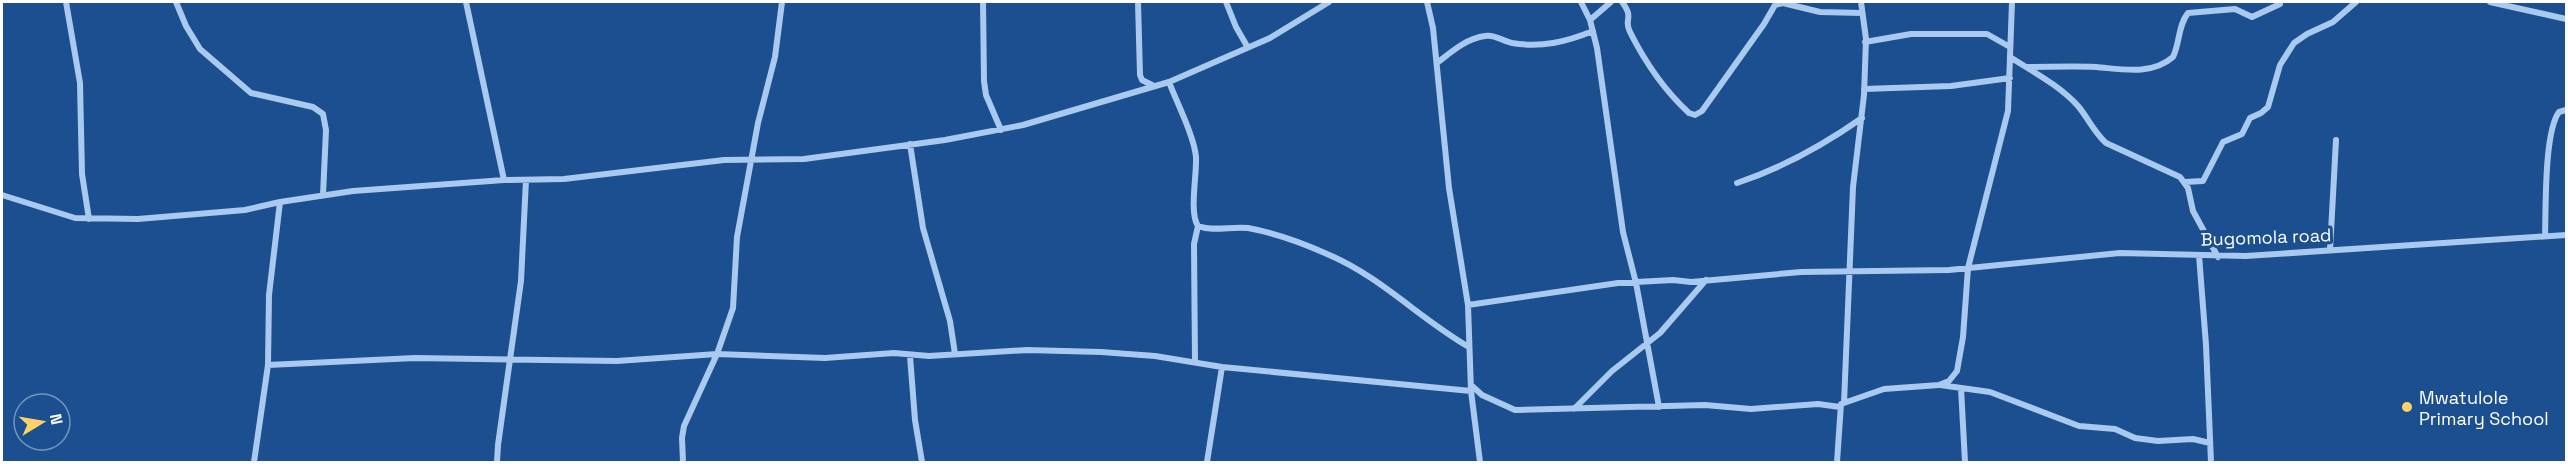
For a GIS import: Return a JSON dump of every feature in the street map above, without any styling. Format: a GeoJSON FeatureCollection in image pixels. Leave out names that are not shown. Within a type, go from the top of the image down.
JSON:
{"type":"FeatureCollection","features":[{"type":"Feature","properties":{"kind":"street"},"geometry":{"type":"LineString","coordinates":[[66,2],[80,83],[82,174],[89,219]]}},
{"type":"Feature","properties":{"kind":"street"},"geometry":{"type":"LineString","coordinates":[[176,2],[186,26],[200,49],[251,93],[314,107],[323,114],[326,130],[323,195]]}},
{"type":"Feature","properties":{"kind":"street"},"geometry":{"type":"LineString","coordinates":[[466,2],[504,180]]}},
{"type":"Feature","properties":{"kind":"street"},"geometry":{"type":"LineString","coordinates":[[683,462],[684,426],[717,354],[733,308],[737,237],[758,123],[775,57],[782,2]]}},
{"type":"Feature","properties":{"kind":"street"},"geometry":{"type":"LineString","coordinates":[[983,2],[984,81],[986,95],[1001,130]]}},
{"type":"Feature","properties":{"kind":"street"},"geometry":{"type":"LineString","coordinates":[[1138,2],[1140,75],[1142,80],[1154,86]]}},
{"type":"Feature","properties":{"kind":"street"},"geometry":{"type":"LineString","coordinates":[[1226,2],[1247,46]]}},
{"type":"Feature","properties":{"kind":"street"},"geometry":{"type":"LineString","coordinates":[[2,195],[75,218],[138,219],[245,210],[323,195],[504,180],[564,179],[713,160],[804,159],[910,144],[1001,130],[1169,82],[1202,69],[1296,24],[1329,2]]}},
{"type":"Feature","properties":{"kind":"street"},"geometry":{"type":"LineString","coordinates":[[1427,2],[1437,63],[1449,188],[1468,305],[1471,388],[1480,462]]}},
{"type":"Feature","properties":{"kind":"street"},"geometry":{"type":"LineString","coordinates":[[1581,2],[1593,31],[1623,232],[1636,283],[1659,406]]}},
{"type":"Feature","properties":{"kind":"street"},"geometry":{"type":"LineString","coordinates":[[1590,20],[1611,2]]}},
{"type":"Feature","properties":{"kind":"street"},"geometry":{"type":"LineString","coordinates":[[1622,2],[1629,12],[1628,29],[1653,72],[1689,113],[1695,115],[1702,111],[1775,5],[1782,3],[1820,12],[1862,13]]}},
{"type":"Feature","properties":{"kind":"street"},"geometry":{"type":"LineString","coordinates":[[1837,462],[1853,187],[1864,89],[1866,42],[1861,2]]}},
{"type":"Feature","properties":{"kind":"street"},"geometry":{"type":"LineString","coordinates":[[1939,385],[1949,381],[1957,372],[1963,337],[1968,268],[2008,111],[2012,2]]}},
{"type":"Feature","properties":{"kind":"street"},"geometry":{"type":"LineString","coordinates":[[2185,182],[2203,181],[2223,142],[2242,134],[2250,118],[2261,113],[2268,106],[2280,65],[2294,43],[2333,22],[2356,2]]}},
{"type":"Feature","properties":{"kind":"street"},"geometry":{"type":"LineString","coordinates":[[2490,2],[2558,15],[2566,19]]}},
{"type":"Feature","properties":{"kind":"street"},"geometry":{"type":"LineString","coordinates":[[2025,67],[2096,67],[2130,70],[2150,68],[2173,57],[2179,43],[2182,20],[2188,13],[2235,9],[2252,17],[2280,4]]}},
{"type":"Feature","properties":{"kind":"street"},"geometry":{"type":"LineString","coordinates":[[1437,63],[1479,37],[1488,35],[1508,42],[1531,46],[1555,44],[1593,31]]}},
{"type":"Feature","properties":{"kind":"street"},"geometry":{"type":"LineString","coordinates":[[1866,42],[1911,34],[1984,34],[2010,47]]}},
{"type":"Feature","properties":{"kind":"street"},"geometry":{"type":"LineString","coordinates":[[2010,57],[2067,96],[2079,107],[2098,136],[2106,143],[2176,175],[2185,182],[2193,211],[2218,257]]}},
{"type":"Feature","properties":{"kind":"street"},"geometry":{"type":"LineString","coordinates":[[1864,89],[1951,86],[2010,78]]}},
{"type":"Feature","properties":{"kind":"street"},"geometry":{"type":"LineString","coordinates":[[1169,82],[1194,147],[1196,177],[1194,213],[1198,226],[1194,244],[1195,362]]}},
{"type":"Feature","properties":{"kind":"street"},"geometry":{"type":"LineString","coordinates":[[2545,236],[2549,155],[2554,122],[2559,112],[2566,110]]}},
{"type":"Feature","properties":{"kind":"street"},"geometry":{"type":"LineString","coordinates":[[1737,183],[1768,173],[1801,157],[1862,118]]}},
{"type":"Feature","properties":{"kind":"street"},"geometry":{"type":"LineString","coordinates":[[2330,250],[2336,140]]}},
{"type":"Feature","properties":{"kind":"street"},"geometry":{"type":"LineString","coordinates":[[910,144],[922,228],[950,321],[955,354]]}},
{"type":"Feature","properties":{"kind":"street"},"geometry":{"type":"LineString","coordinates":[[497,462],[521,281],[526,180]]}},
{"type":"Feature","properties":{"kind":"street"},"geometry":{"type":"LineString","coordinates":[[254,462],[268,365],[269,295],[280,202]]}},
{"type":"Feature","properties":{"kind":"street"},"geometry":{"type":"LineString","coordinates":[[1198,226],[1250,228],[1329,254],[1380,284],[1469,347]]}},
{"type":"Feature","properties":{"kind":"street","name":"Bugomola road"},"geometry":{"type":"LineString","coordinates":[[1468,305],[1560,291],[1636,283],[1801,272],[1901,272],[1968,268],[2120,253],[2218,257],[2566,235]]}},
{"type":"Feature","properties":{"kind":"street"},"geometry":{"type":"LineString","coordinates":[[2199,255],[2211,462]]}},
{"type":"Feature","properties":{"kind":"street"},"geometry":{"type":"LineString","coordinates":[[1574,409],[1612,371],[1660,333],[1707,280]]}},
{"type":"Feature","properties":{"kind":"street"},"geometry":{"type":"LineString","coordinates":[[268,365],[415,358],[617,361],[717,354],[825,358],[894,352],[910,356],[1027,350],[1101,352],[1155,356],[1222,367],[1471,388],[1515,410],[1705,405],[1751,410],[1818,404],[1842,405],[1884,389],[1939,385],[1990,392],[2079,426],[2120,430],[2138,439],[2158,441],[2193,439],[2210,443]]}},
{"type":"Feature","properties":{"kind":"street"},"geometry":{"type":"LineString","coordinates":[[910,356],[921,462]]}},
{"type":"Feature","properties":{"kind":"street"},"geometry":{"type":"LineString","coordinates":[[1207,462],[1222,367]]}},
{"type":"Feature","properties":{"kind":"street"},"geometry":{"type":"LineString","coordinates":[[1961,388],[1965,462]]}},
{"type":"Feature","properties":{"kind":"place","name":"Mwatulole Primary School"},"geometry":{"type":"Point","coordinates":[2407,407]}}]}
